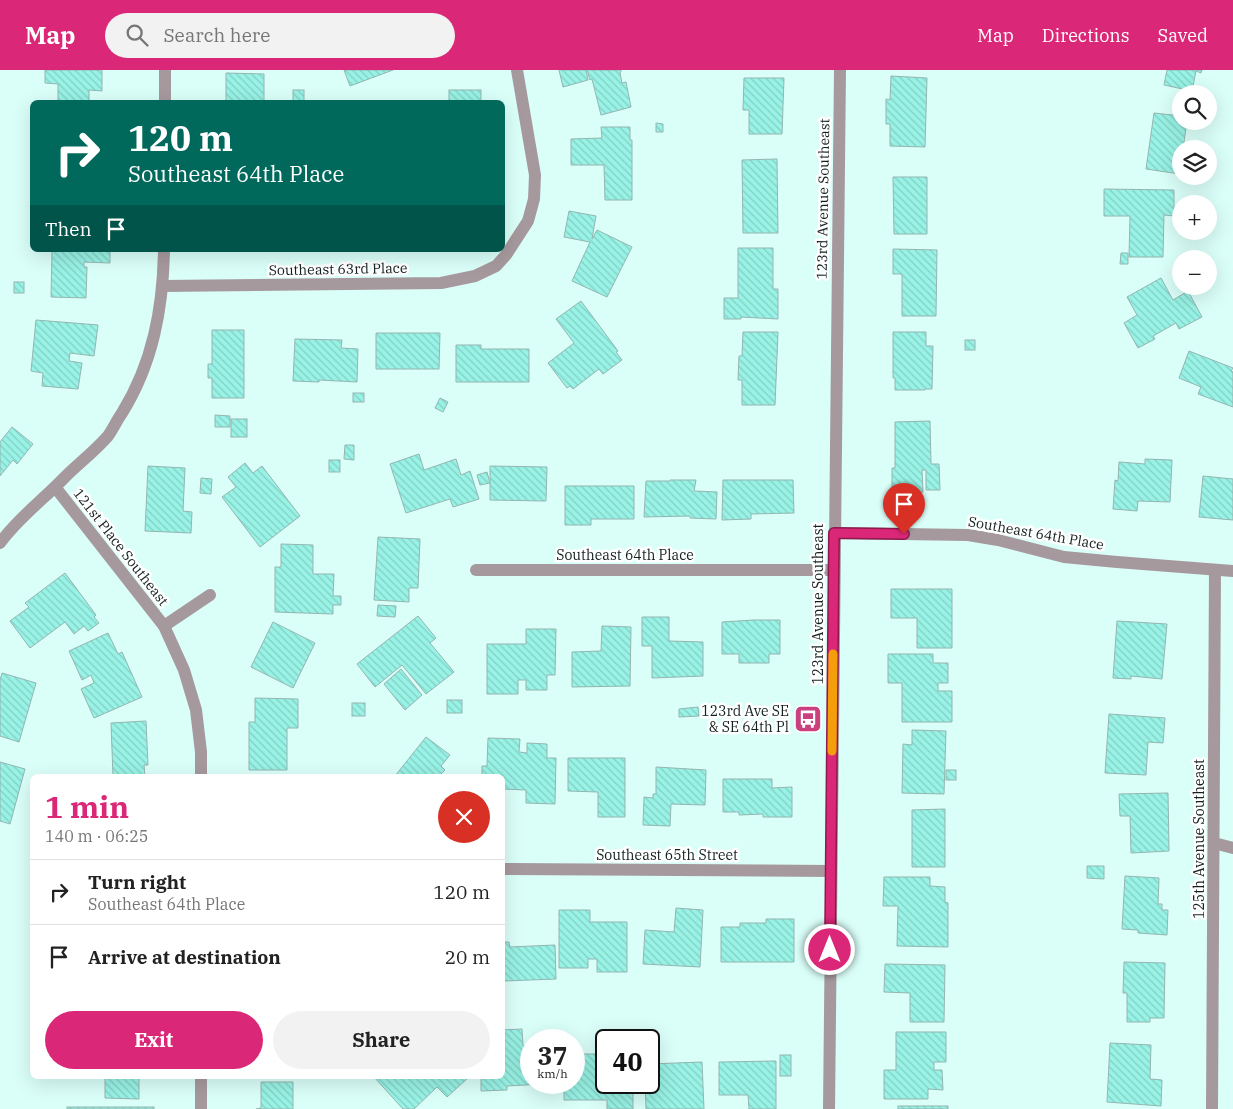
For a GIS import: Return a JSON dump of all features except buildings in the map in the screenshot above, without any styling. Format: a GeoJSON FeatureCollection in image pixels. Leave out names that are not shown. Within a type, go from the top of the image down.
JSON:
{"type":"FeatureCollection","features":[{"type":"Feature","properties":{"kind":"street"},"geometry":{"type":"LineString","coordinates":[[165,100],[166,70]]}},
{"type":"Feature","properties":{"kind":"street","name":"Southeast 63rd Place"},"geometry":{"type":"LineString","coordinates":[[163,286],[441,283],[482,272],[496,266],[506,256],[528,221],[534,199],[534,175],[517,70]]}},
{"type":"Feature","properties":{"kind":"street","name":"123rd Avenue Southeast"},"geometry":{"type":"LineString","coordinates":[[829,1109],[840,70]]}},
{"type":"Feature","properties":{"kind":"street"},"geometry":{"type":"LineString","coordinates":[[0,542],[10,529],[108,435],[128,403],[145,369],[155,336],[163,286],[164,252]]}},
{"type":"Feature","properties":{"kind":"street","name":"121st Place Southeast"},"geometry":{"type":"LineString","coordinates":[[55,487],[164,626],[184,670],[196,710],[201,752],[201,774]]}},
{"type":"Feature","properties":{"kind":"street","name":"Southeast 64th Place"},"geometry":{"type":"LineString","coordinates":[[834,533],[968,535],[998,540],[1064,557],[1233,571]]}},
{"type":"Feature","properties":{"kind":"street","name":"Southeast 64th Place"},"geometry":{"type":"LineString","coordinates":[[476,570],[834,570]]}},
{"type":"Feature","properties":{"kind":"street","name":"125th Avenue Southeast"},"geometry":{"type":"LineString","coordinates":[[1212,1109],[1215,570]]}},
{"type":"Feature","properties":{"kind":"street","name":"121st Place Southeast"},"geometry":{"type":"LineString","coordinates":[[164,626],[210,595]]}},
{"type":"Feature","properties":{"kind":"street"},"geometry":{"type":"LineString","coordinates":[[1214,843],[1233,848]]}},
{"type":"Feature","properties":{"kind":"street","name":"Southeast 65th Street"},"geometry":{"type":"LineString","coordinates":[[505,869],[831,871]]}},
{"type":"Feature","properties":{"kind":"street"},"geometry":{"type":"LineString","coordinates":[[201,1079],[201,1109]]}},
{"type":"Feature","properties":{"kind":"slow traffic"},"geometry":{"type":"LineString","coordinates":[[832,751],[833,654]]}},
{"type":"Feature","properties":{"kind":"place","name":"123rd Ave SE & SE 64th Pl"},"geometry":{"type":"Point","coordinates":[808,719]}},
{"type":"Feature","properties":{"kind":"route"},"geometry":{"type":"LineString","coordinates":[[830,950],[834,533],[904,534]]}}]}
